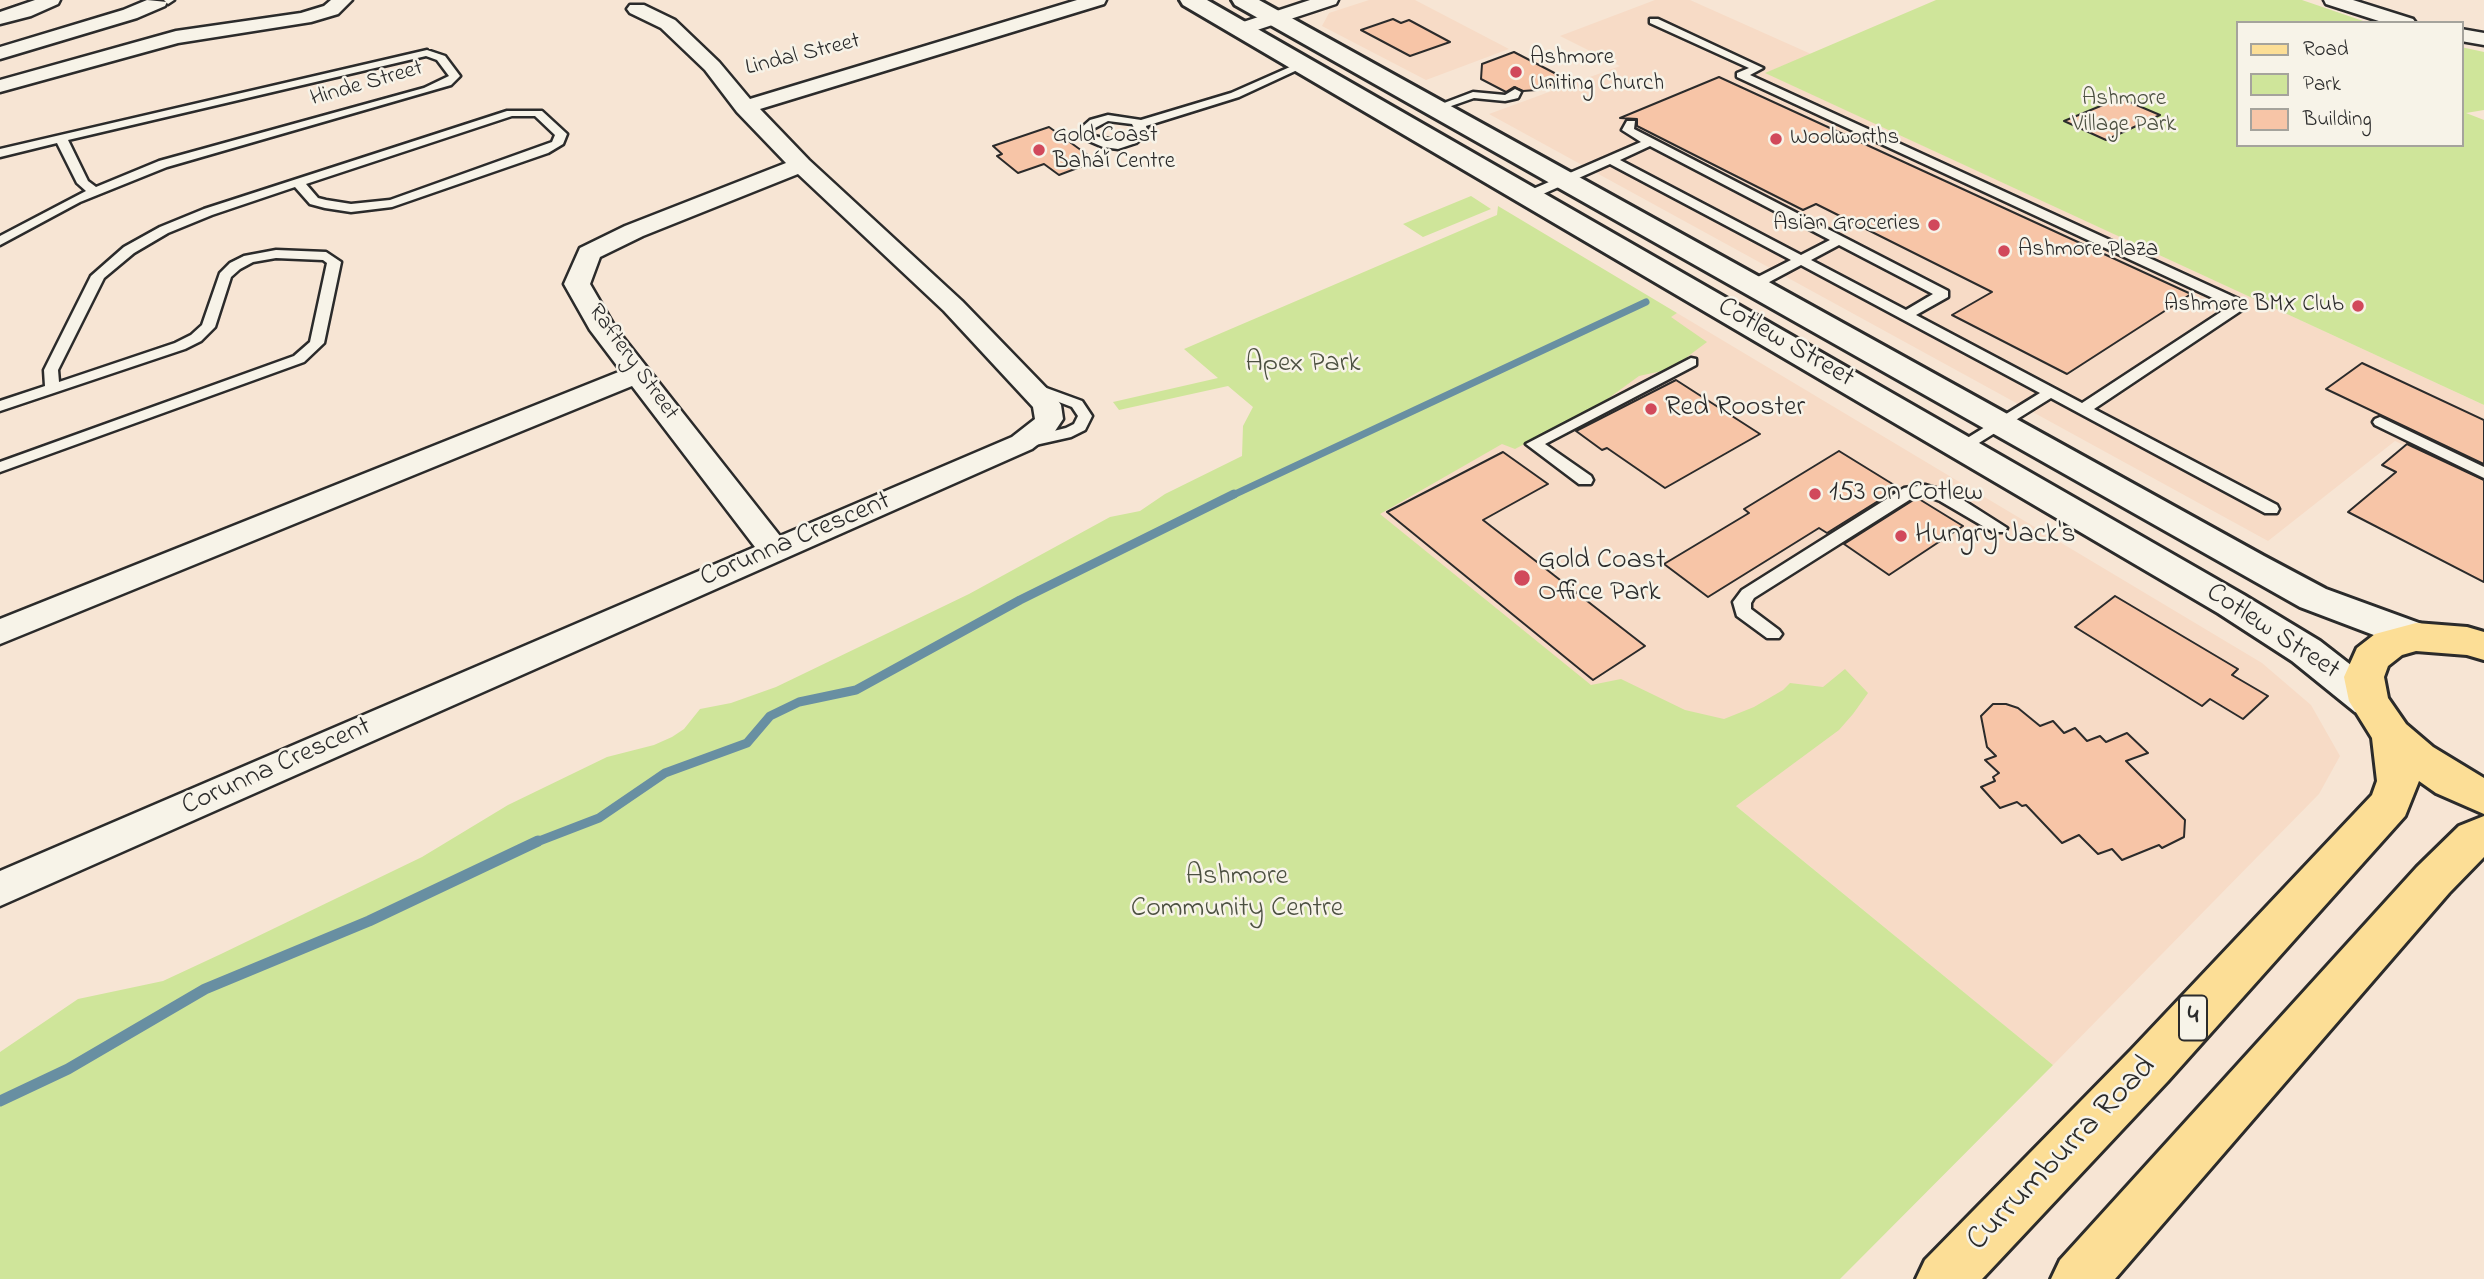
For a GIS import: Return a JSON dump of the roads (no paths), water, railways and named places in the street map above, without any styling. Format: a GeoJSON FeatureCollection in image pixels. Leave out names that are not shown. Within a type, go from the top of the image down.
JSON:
{"type":"FeatureCollection","features":[{"type":"Feature","properties":{"kind":"main road","name":"Cotlew Street"},"geometry":{"type":"LineString","coordinates":[[1191,0],[1242,14],[1274,17],[2313,598],[2416,638]]}},
{"type":"Feature","properties":{"kind":"main road","name":"Cotlew Street"},"geometry":{"type":"LineString","coordinates":[[1242,14],[1303,65],[2242,611],[2315,657],[2381,718]]}},
{"type":"Feature","properties":{"kind":"main road","name":"4"},"geometry":{"type":"LineString","coordinates":[[2381,718],[2364,677],[2371,658],[2389,644],[2416,638],[2478,641]]}},
{"type":"Feature","properties":{"kind":"main road"},"geometry":{"type":"LineString","coordinates":[[2381,718],[2418,759],[2451,781],[2484,797]]}},
{"type":"Feature","properties":{"kind":"main road","name":"Currumburra Road"},"geometry":{"type":"LineString","coordinates":[[1944,1279],[2149,1066],[2390,804],[2398,781],[2381,718]]}},
{"type":"Feature","properties":{"kind":"main road"},"geometry":{"type":"LineString","coordinates":[[2079,1279],[2433,880],[2474,839],[2484,834]]}},
{"type":"Feature","properties":{"kind":"street"},"geometry":{"type":"LineString","coordinates":[[0,18],[24,12],[51,0]]}},
{"type":"Feature","properties":{"kind":"street"},"geometry":{"type":"LineString","coordinates":[[0,86],[176,37],[304,18],[331,10],[343,0]]}},
{"type":"Feature","properties":{"kind":"street","name":"Lindal Street"},"geometry":{"type":"LineString","coordinates":[[741,103],[1097,0]]}},
{"type":"Feature","properties":{"kind":"street"},"geometry":{"type":"LineString","coordinates":[[1274,17],[1329,0]]}},
{"type":"Feature","properties":{"kind":"street"},"geometry":{"type":"LineString","coordinates":[[2333,0],[2400,21]]}},
{"type":"Feature","properties":{"kind":"street"},"geometry":{"type":"LineString","coordinates":[[101,2],[169,1]]}},
{"type":"Feature","properties":{"kind":"street"},"geometry":{"type":"LineString","coordinates":[[0,53],[169,1]]}},
{"type":"Feature","properties":{"kind":"street","name":"Corunna Crescent"},"geometry":{"type":"LineString","coordinates":[[0,889],[1022,443],[1040,430],[1049,419],[1047,405],[1030,386],[953,306],[802,165],[741,103],[712,66],[667,24],[637,9]]}},
{"type":"Feature","properties":{"kind":"street"},"geometry":{"type":"LineString","coordinates":[[2463,35],[2484,39]]}},
{"type":"Feature","properties":{"kind":"street","name":"Raftery Street"},"geometry":{"type":"LineString","coordinates":[[774,550],[603,330],[577,284],[589,253],[634,231],[802,165]]}},
{"type":"Feature","properties":{"kind":"street"},"geometry":{"type":"LineString","coordinates":[[0,632],[637,374]]}},
{"type":"Feature","properties":{"kind":"lane"},"geometry":{"type":"LineString","coordinates":[[1654,21],[1758,68],[1741,75],[2240,305],[2082,410]]}},
{"type":"Feature","properties":{"kind":"lane","name":"Hinde Street"},"geometry":{"type":"LineString","coordinates":[[0,153],[414,54],[427,53],[441,58],[455,76],[435,88],[188,156],[94,191],[4,236]]}},
{"type":"Feature","properties":{"kind":"lane"},"geometry":{"type":"LineString","coordinates":[[1140,124],[1235,95],[1303,65]]}},
{"type":"Feature","properties":{"kind":"lane"},"geometry":{"type":"LineString","coordinates":[[1437,108],[1473,95],[1505,98],[1514,96],[1512,90]]}},
{"type":"Feature","properties":{"kind":"lane"},"geometry":{"type":"LineString","coordinates":[[52,389],[51,370],[98,276],[148,238],[190,218],[511,113],[538,113],[561,134],[557,144],[544,151],[392,203],[351,208],[325,204],[314,201],[298,183]]}},
{"type":"Feature","properties":{"kind":"lane"},"geometry":{"type":"LineString","coordinates":[[1631,123],[1628,130],[1943,294],[1905,316]]}},
{"type":"Feature","properties":{"kind":"lane"},"geometry":{"type":"LineString","coordinates":[[61,138],[83,183],[94,191]]}},
{"type":"Feature","properties":{"kind":"lane"},"geometry":{"type":"LineString","coordinates":[[1530,195],[1650,142]]}},
{"type":"Feature","properties":{"kind":"lane"},"geometry":{"type":"LineString","coordinates":[[1611,159],[2271,509]]}},
{"type":"Feature","properties":{"kind":"lane"},"geometry":{"type":"LineString","coordinates":[[1754,285],[1840,240]]}},
{"type":"Feature","properties":{"kind":"lane"},"geometry":{"type":"LineString","coordinates":[[0,406],[197,338],[208,327],[225,276],[235,266],[249,259],[267,254],[287,254],[327,256],[334,262],[317,343],[299,359],[0,467]]}},
{"type":"Feature","properties":{"kind":"lane"},"geometry":{"type":"LineString","coordinates":[[1585,480],[1534,444],[1691,362]]}},
{"type":"Feature","properties":{"kind":"lane"},"geometry":{"type":"LineString","coordinates":[[1961,447],[2049,393]]}},
{"type":"Feature","properties":{"kind":"lane"},"geometry":{"type":"LineString","coordinates":[[2380,422],[2484,473]]}},
{"type":"Feature","properties":{"kind":"lane"},"geometry":{"type":"LineString","coordinates":[[1773,634],[1743,612],[1742,603],[1748,594],[1910,492],[1925,490],[1937,493],[1999,528]]}},
{"type":"Feature","properties":{"kind":"waterway"},"geometry":{"type":"LineString","coordinates":[[1231,496],[1646,302]]}},
{"type":"Feature","properties":{"kind":"waterway"},"geometry":{"type":"LineString","coordinates":[[534,843],[599,818],[665,773],[747,743],[770,716],[799,702],[856,690],[1020,600],[1234,494]]}},
{"type":"Feature","properties":{"kind":"waterway"},"geometry":{"type":"LineString","coordinates":[[0,1101],[68,1069],[205,989],[369,921],[538,841]]}},
{"type":"Feature","properties":{"kind":"place","name":"Ashmore Uniting Church"},"geometry":{"type":"Point","coordinates":[1516,72]}},
{"type":"Feature","properties":{"kind":"place","name":"Woolworths"},"geometry":{"type":"Point","coordinates":[1776,139]}},
{"type":"Feature","properties":{"kind":"place","name":"Gold Coast Bahá'í Centre"},"geometry":{"type":"Point","coordinates":[1039,150]}},
{"type":"Feature","properties":{"kind":"place","name":"Asian Groceries"},"geometry":{"type":"Point","coordinates":[1934,225]}},
{"type":"Feature","properties":{"kind":"place","name":"Ashmore Plaza"},"geometry":{"type":"Point","coordinates":[2004,251]}},
{"type":"Feature","properties":{"kind":"place","name":"Ashmore BMX Club"},"geometry":{"type":"Point","coordinates":[2358,306]}},
{"type":"Feature","properties":{"kind":"place","name":"Red Rooster"},"geometry":{"type":"Point","coordinates":[1651,409]}},
{"type":"Feature","properties":{"kind":"place","name":"153 on Cotlew"},"geometry":{"type":"Point","coordinates":[1815,494]}},
{"type":"Feature","properties":{"kind":"place","name":"Hungry Jack's"},"geometry":{"type":"Point","coordinates":[1901,536]}},
{"type":"Feature","properties":{"kind":"place","name":"Gold Coast Office Park"},"geometry":{"type":"Point","coordinates":[1522,578]}},
{"type":"Feature","properties":{"kind":"park label","name":"Ashmore Village Park"},"geometry":{"type":"Point","coordinates":[2124,113]}},
{"type":"Feature","properties":{"kind":"park label","name":"Apex Park"},"geometry":{"type":"Point","coordinates":[1303,365]}},
{"type":"Feature","properties":{"kind":"park label","name":"Ashmore Community Centre"},"geometry":{"type":"Point","coordinates":[1237,894]}}]}
